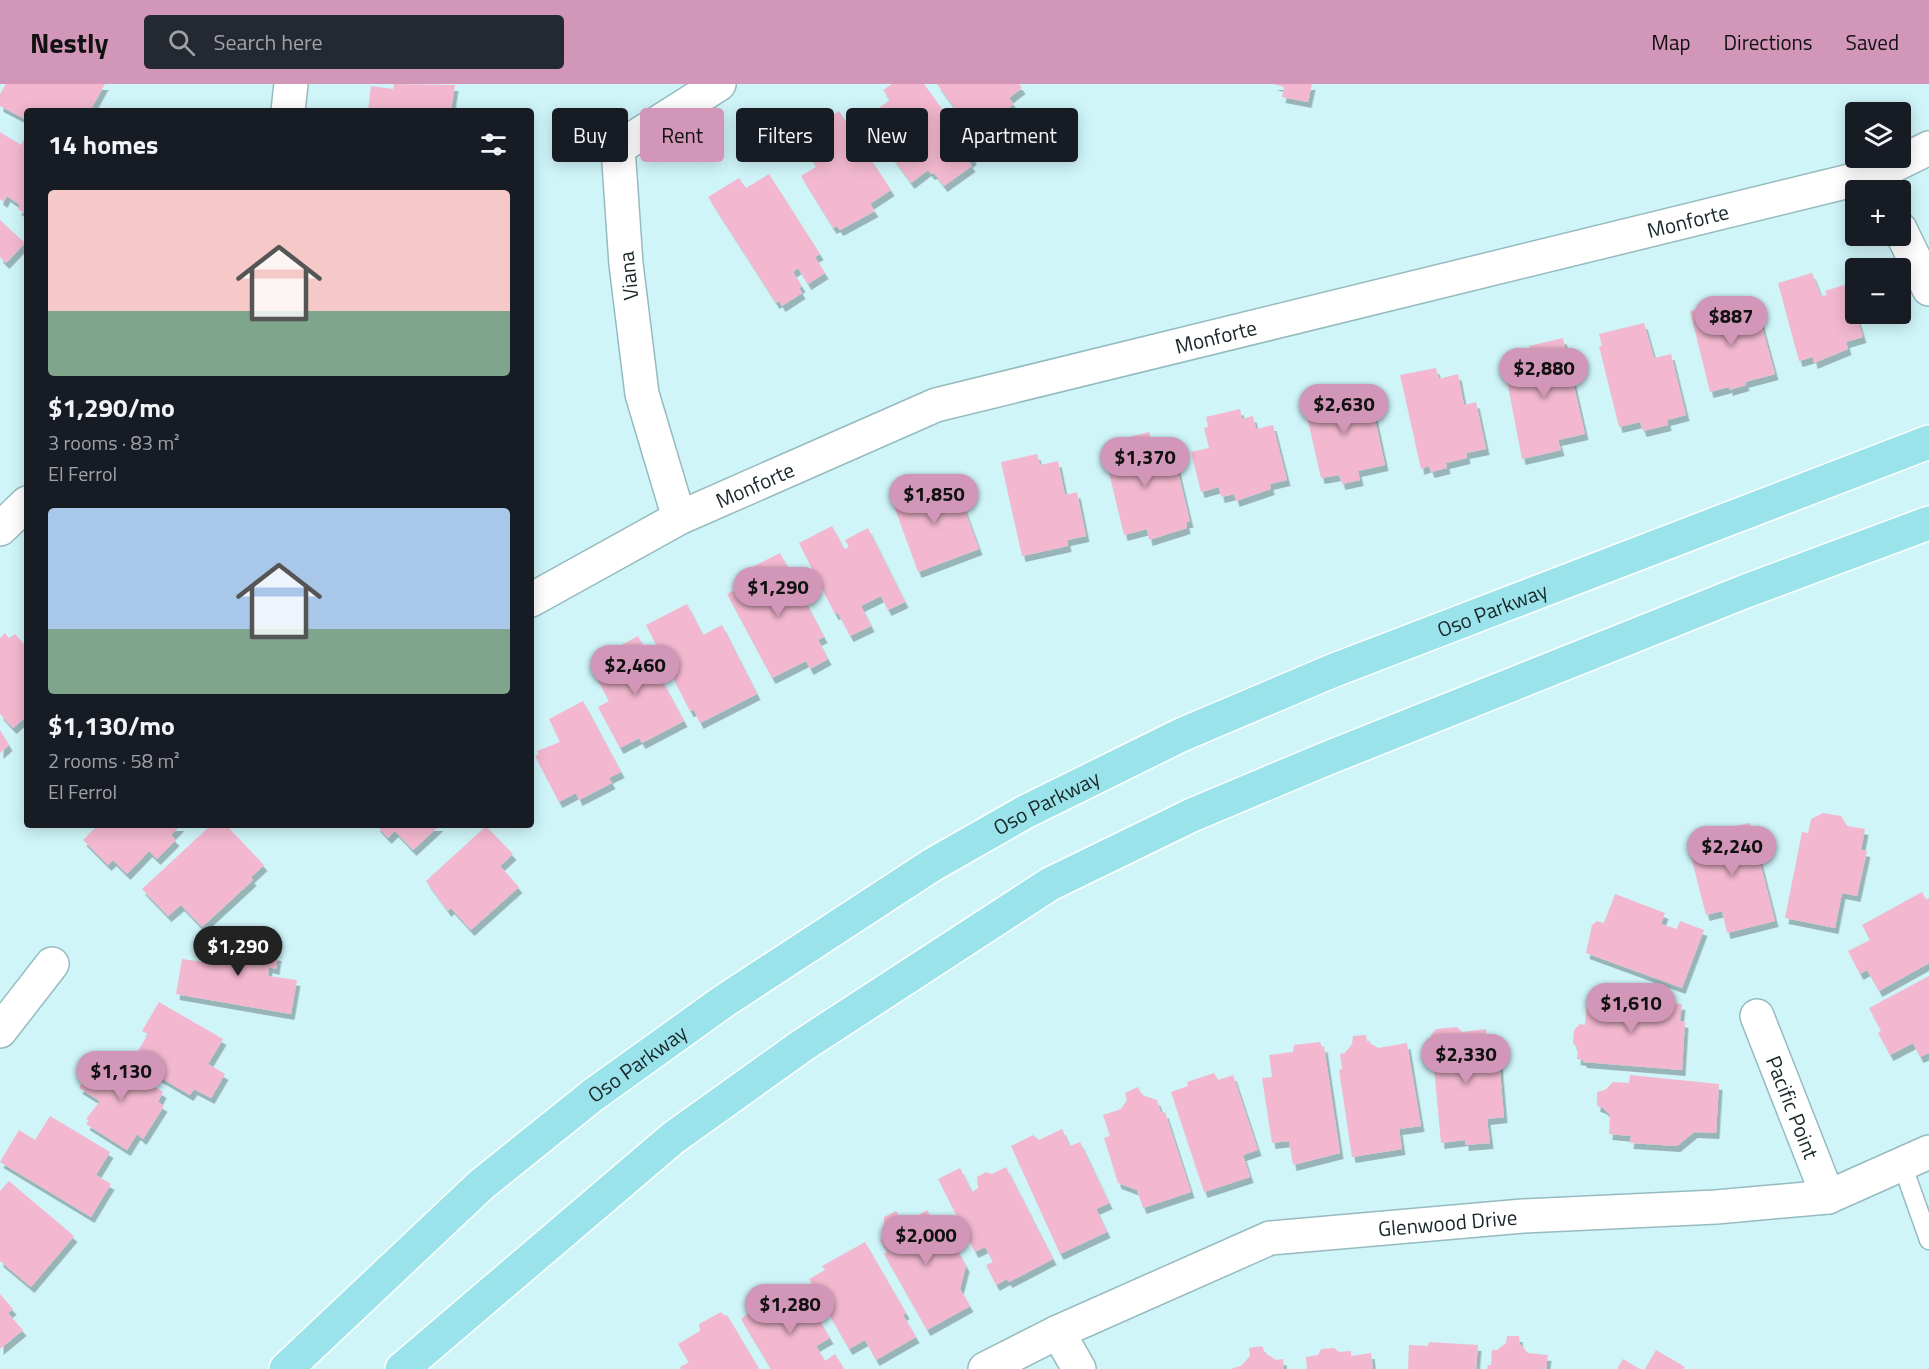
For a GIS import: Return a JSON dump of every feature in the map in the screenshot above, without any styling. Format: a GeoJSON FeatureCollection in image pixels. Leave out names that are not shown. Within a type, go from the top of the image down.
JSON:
{"type":"FeatureCollection","features":[{"type":"Feature","properties":{"kind":"main road","name":"Oso Parkway"},"geometry":{"type":"LineString","coordinates":[[286,1369],[482,1184],[593,1095],[793,956],[932,865],[1008,822],[1182,735],[1332,671],[1929,442]]}},
{"type":"Feature","properties":{"kind":"main road"},"geometry":{"type":"LineString","coordinates":[[402,1369],[673,1138],[803,1045],[1050,884],[1192,815],[1323,760],[1746,591],[1929,523]]}},
{"type":"Feature","properties":{"kind":"street"},"geometry":{"type":"LineString","coordinates":[[288,108],[291,84]]}},
{"type":"Feature","properties":{"kind":"street","name":"Viana"},"geometry":{"type":"LineString","coordinates":[[679,518],[642,394],[626,264],[618,148],[719,84]]}},
{"type":"Feature","properties":{"kind":"street","name":"Monforte"},"geometry":{"type":"LineString","coordinates":[[1882,180],[1929,148]]}},
{"type":"Feature","properties":{"kind":"street","name":"Monforte"},"geometry":{"type":"LineString","coordinates":[[534,598],[679,518],[936,405],[1845,191]]}},
{"type":"Feature","properties":{"kind":"street"},"geometry":{"type":"LineString","coordinates":[[1908,246],[1929,289]]}},
{"type":"Feature","properties":{"kind":"street"},"geometry":{"type":"LineString","coordinates":[[0,529],[24,506]]}},
{"type":"Feature","properties":{"kind":"street"},"geometry":{"type":"LineString","coordinates":[[0,1031],[52,964]]}},
{"type":"Feature","properties":{"kind":"street","name":"Pacific Point"},"geometry":{"type":"LineString","coordinates":[[1756,1016],[1828,1197]]}},
{"type":"Feature","properties":{"kind":"street","name":"Glenwood Drive"},"geometry":{"type":"LineString","coordinates":[[986,1369],[1058,1332],[1270,1238],[1523,1216],[1716,1207],[1828,1197],[1916,1158]]}},
{"type":"Feature","properties":{"kind":"street"},"geometry":{"type":"LineString","coordinates":[[1058,1332],[1079,1369]]}},
{"type":"Feature","properties":{"kind":"lane"},"geometry":{"type":"LineString","coordinates":[[1916,1158],[1929,1240]]}},
{"type":"Feature","properties":{"kind":"building"},"geometry":{"type":"Polygon","coordinates":[[[6,84],[105,84],[92,108],[24,108],[24,118],[0,106],[0,94],[6,84]]]}},
{"type":"Feature","properties":{"kind":"building"},"geometry":{"type":"Polygon","coordinates":[[[394,84],[455,85],[451,108],[368,108],[371,86],[393,89],[394,84]]]}},
{"type":"Feature","properties":{"kind":"building"},"geometry":{"type":"Polygon","coordinates":[[[892,84],[924,84],[941,108],[940,162],[969,162],[972,166],[944,186],[934,173],[931,174],[928,170],[911,183],[896,162],[928,162],[928,108],[879,108],[890,100],[883,90],[892,84]]]}},
{"type":"Feature","properties":{"kind":"building"},"geometry":{"type":"Polygon","coordinates":[[[937,84],[1019,84],[1022,88],[1009,98],[1014,104],[1009,108],[954,108],[937,84]]]}},
{"type":"Feature","properties":{"kind":"building"},"geometry":{"type":"Polygon","coordinates":[[[1273,84],[1312,84],[1308,102],[1282,97],[1284,87],[1273,84]]]}},
{"type":"Feature","properties":{"kind":"building"},"geometry":{"type":"Polygon","coordinates":[[[839,111],[846,122],[846,162],[873,162],[891,190],[870,204],[875,211],[840,230],[837,226],[833,228],[801,176],[816,167],[813,162],[834,162],[834,114],[839,111]]]}},
{"type":"Feature","properties":{"kind":"building"},"geometry":{"type":"Polygon","coordinates":[[[0,132],[21,145],[24,140],[24,213],[18,209],[20,205],[7,196],[4,202],[0,199],[0,132]]]}},
{"type":"Feature","properties":{"kind":"building"},"geometry":{"type":"Polygon","coordinates":[[[769,174],[820,254],[815,257],[825,273],[808,284],[798,268],[793,272],[802,286],[799,288],[802,293],[782,306],[779,301],[776,303],[708,197],[739,178],[746,188],[769,174]]]}},
{"type":"Feature","properties":{"kind":"building"},"geometry":{"type":"Polygon","coordinates":[[[0,220],[24,244],[6,263],[0,257],[0,220]]]}},
{"type":"Feature","properties":{"kind":"building"},"geometry":{"type":"Polygon","coordinates":[[[1812,273],[1821,296],[1827,295],[1825,291],[1844,285],[1845,324],[1859,324],[1863,337],[1846,342],[1848,349],[1814,363],[1813,357],[1799,361],[1778,283],[1812,273]]]}},
{"type":"Feature","properties":{"kind":"building"},"geometry":{"type":"Polygon","coordinates":[[[1726,302],[1732,318],[1758,312],[1775,374],[1745,382],[1746,385],[1729,390],[1729,387],[1710,392],[1690,311],[1726,302]]]}},
{"type":"Feature","properties":{"kind":"building"},"geometry":{"type":"Polygon","coordinates":[[[1644,323],[1654,358],[1671,354],[1686,415],[1667,420],[1668,425],[1643,431],[1640,422],[1619,427],[1599,346],[1602,346],[1599,334],[1644,323]]]}},
{"type":"Feature","properties":{"kind":"building"},"geometry":{"type":"Polygon","coordinates":[[[1563,338],[1585,434],[1558,440],[1561,450],[1522,459],[1504,365],[1532,358],[1529,346],[1563,338]]]}},
{"type":"Feature","properties":{"kind":"building"},"geometry":{"type":"Polygon","coordinates":[[[1436,368],[1439,379],[1458,374],[1464,405],[1476,402],[1486,449],[1466,453],[1467,458],[1446,463],[1447,468],[1431,472],[1429,466],[1421,469],[1400,375],[1436,368]]]}},
{"type":"Feature","properties":{"kind":"building"},"geometry":{"type":"Polygon","coordinates":[[[1353,387],[1356,404],[1371,400],[1385,465],[1358,471],[1360,480],[1342,484],[1339,475],[1321,478],[1303,399],[1353,387]]]}},
{"type":"Feature","properties":{"kind":"building"},"geometry":{"type":"Polygon","coordinates":[[[1240,409],[1242,419],[1253,416],[1256,429],[1273,425],[1287,480],[1270,484],[1271,489],[1236,501],[1234,494],[1221,497],[1219,487],[1201,492],[1191,452],[1209,448],[1204,428],[1208,427],[1206,417],[1240,409]]]}},
{"type":"Feature","properties":{"kind":"building"},"geometry":{"type":"Polygon","coordinates":[[[1149,432],[1159,467],[1176,463],[1190,522],[1186,522],[1187,528],[1149,540],[1147,529],[1124,535],[1104,452],[1107,451],[1105,443],[1149,432]]]}},
{"type":"Feature","properties":{"kind":"building"},"geometry":{"type":"Polygon","coordinates":[[[1037,454],[1040,465],[1058,461],[1065,495],[1077,492],[1086,536],[1067,540],[1068,546],[1022,556],[1001,462],[1037,454]]]}},
{"type":"Feature","properties":{"kind":"building"},"geometry":{"type":"Polygon","coordinates":[[[925,482],[931,499],[939,496],[937,493],[956,486],[979,549],[918,572],[890,495],[925,482]]]}},
{"type":"Feature","properties":{"kind":"building"},"geometry":{"type":"Polygon","coordinates":[[[832,526],[844,549],[849,547],[845,540],[868,528],[905,602],[888,610],[881,596],[861,606],[871,626],[850,636],[838,613],[835,614],[799,543],[832,526]]]}},
{"type":"Feature","properties":{"kind":"building"},"geometry":{"type":"Polygon","coordinates":[[[780,553],[824,637],[818,640],[828,659],[810,669],[806,661],[772,678],[727,594],[752,581],[746,570],[780,553]]]}},
{"type":"Feature","properties":{"kind":"building"},"geometry":{"type":"Polygon","coordinates":[[[687,604],[703,635],[722,625],[757,694],[700,723],[694,710],[690,711],[646,625],[687,604]]]}},
{"type":"Feature","properties":{"kind":"building"},"geometry":{"type":"Polygon","coordinates":[[[5,633],[9,638],[15,634],[24,644],[24,719],[13,728],[0,714],[0,638],[5,633]]]}},
{"type":"Feature","properties":{"kind":"building"},"geometry":{"type":"Polygon","coordinates":[[[638,636],[684,721],[642,743],[639,738],[620,748],[598,707],[609,701],[594,673],[610,664],[605,654],[638,636]]]}},
{"type":"Feature","properties":{"kind":"building"},"geometry":{"type":"Polygon","coordinates":[[[583,701],[621,772],[609,778],[612,783],[579,800],[576,793],[559,802],[535,756],[539,754],[537,751],[560,742],[549,719],[583,701]]]}},
{"type":"Feature","properties":{"kind":"building"},"geometry":{"type":"Polygon","coordinates":[[[0,730],[9,745],[0,753],[0,730]]]}},
{"type":"Feature","properties":{"kind":"building"},"geometry":{"type":"Polygon","coordinates":[[[1823,813],[1841,816],[1847,826],[1865,829],[1861,850],[1867,851],[1857,896],[1842,893],[1835,928],[1785,918],[1802,832],[1808,833],[1811,819],[1823,813]]]}},
{"type":"Feature","properties":{"kind":"building"},"geometry":{"type":"Polygon","coordinates":[[[1750,823],[1775,921],[1727,933],[1722,911],[1706,915],[1687,841],[1705,836],[1704,832],[1750,823]]]}},
{"type":"Feature","properties":{"kind":"building"},"geometry":{"type":"Polygon","coordinates":[[[95,828],[178,828],[171,835],[176,840],[157,859],[149,851],[127,874],[113,860],[108,865],[83,840],[95,828]]]}},
{"type":"Feature","properties":{"kind":"building"},"geometry":{"type":"Polygon","coordinates":[[[208,828],[229,828],[264,865],[251,877],[253,880],[202,927],[181,905],[168,916],[142,889],[208,828]]]}},
{"type":"Feature","properties":{"kind":"building"},"geometry":{"type":"Polygon","coordinates":[[[379,828],[437,828],[413,850],[395,831],[388,838],[379,828]]]}},
{"type":"Feature","properties":{"kind":"building"},"geometry":{"type":"Polygon","coordinates":[[[484,828],[488,828],[513,854],[500,866],[519,887],[471,930],[451,908],[448,911],[426,881],[484,828]]]}},
{"type":"Feature","properties":{"kind":"building"},"geometry":{"type":"Polygon","coordinates":[[[1922,892],[1926,900],[1929,898],[1929,963],[1879,991],[1867,970],[1860,974],[1848,951],[1870,940],[1862,925],[1922,892]]]}},
{"type":"Feature","properties":{"kind":"building"},"geometry":{"type":"Polygon","coordinates":[[[1615,894],[1665,913],[1661,924],[1677,929],[1680,921],[1704,930],[1682,988],[1586,953],[1592,925],[1597,921],[1604,923],[1615,894]]]}},
{"type":"Feature","properties":{"kind":"building"},"geometry":{"type":"Polygon","coordinates":[[[215,936],[273,945],[272,954],[278,955],[276,969],[269,967],[268,976],[297,980],[291,1014],[176,994],[182,959],[210,963],[215,936]]]}},
{"type":"Feature","properties":{"kind":"building"},"geometry":{"type":"Polygon","coordinates":[[[1929,976],[1929,1053],[1920,1057],[1913,1043],[1890,1055],[1878,1033],[1881,1031],[1869,1008],[1929,976]]]}},
{"type":"Feature","properties":{"kind":"building"},"geometry":{"type":"Polygon","coordinates":[[[1588,994],[1644,998],[1643,1010],[1658,1011],[1659,1002],[1682,1004],[1680,1021],[1685,1022],[1682,1070],[1583,1062],[1577,1059],[1578,1049],[1573,1043],[1574,1030],[1580,1024],[1585,1025],[1588,994]]]}},
{"type":"Feature","properties":{"kind":"building"},"geometry":{"type":"Polygon","coordinates":[[[159,1002],[223,1039],[208,1064],[225,1074],[211,1098],[194,1089],[190,1095],[132,1061],[148,1034],[142,1031],[159,1002]]]}},
{"type":"Feature","properties":{"kind":"building"},"geometry":{"type":"Polygon","coordinates":[[[1457,1027],[1462,1032],[1486,1029],[1488,1050],[1498,1049],[1504,1117],[1487,1119],[1490,1143],[1465,1145],[1465,1140],[1441,1143],[1431,1035],[1436,1029],[1457,1027]]]}},
{"type":"Feature","properties":{"kind":"building"},"geometry":{"type":"Polygon","coordinates":[[[1366,1035],[1367,1041],[1378,1048],[1407,1043],[1421,1126],[1399,1129],[1402,1149],[1352,1157],[1339,1070],[1342,1069],[1340,1054],[1345,1053],[1352,1044],[1353,1036],[1366,1035]]]}},
{"type":"Feature","properties":{"kind":"building"},"geometry":{"type":"Polygon","coordinates":[[[1320,1042],[1322,1047],[1324,1046],[1340,1153],[1293,1165],[1289,1141],[1272,1143],[1262,1078],[1272,1077],[1269,1055],[1293,1052],[1294,1045],[1320,1042]]]}},
{"type":"Feature","properties":{"kind":"building"},"geometry":{"type":"Polygon","coordinates":[[[101,1053],[163,1092],[158,1102],[164,1106],[143,1139],[137,1134],[127,1150],[86,1124],[89,1120],[86,1119],[100,1101],[79,1088],[101,1053]]]}},
{"type":"Feature","properties":{"kind":"building"},"geometry":{"type":"Polygon","coordinates":[[[1214,1073],[1218,1080],[1233,1075],[1258,1150],[1243,1155],[1250,1177],[1204,1192],[1171,1092],[1188,1086],[1187,1082],[1214,1073]]]}},
{"type":"Feature","properties":{"kind":"building"},"geometry":{"type":"Polygon","coordinates":[[[1630,1075],[1719,1084],[1716,1133],[1694,1132],[1677,1146],[1630,1143],[1631,1136],[1609,1134],[1610,1115],[1597,1106],[1597,1092],[1605,1090],[1613,1082],[1629,1083],[1630,1075]]]}},
{"type":"Feature","properties":{"kind":"building"},"geometry":{"type":"Polygon","coordinates":[[[1138,1087],[1142,1095],[1157,1100],[1161,1113],[1165,1112],[1191,1192],[1143,1208],[1137,1190],[1118,1183],[1104,1138],[1110,1136],[1103,1115],[1121,1109],[1127,1100],[1125,1093],[1138,1087]]]}},
{"type":"Feature","properties":{"kind":"building"},"geometry":{"type":"Polygon","coordinates":[[[50,1116],[110,1152],[96,1175],[111,1184],[91,1217],[0,1162],[19,1130],[35,1140],[50,1116]]]}},
{"type":"Feature","properties":{"kind":"building"},"geometry":{"type":"Polygon","coordinates":[[[1062,1129],[1070,1146],[1080,1142],[1109,1203],[1096,1209],[1107,1232],[1060,1254],[1011,1146],[1033,1135],[1039,1140],[1062,1129]]]}},
{"type":"Feature","properties":{"kind":"building"},"geometry":{"type":"Polygon","coordinates":[[[1006,1167],[1053,1259],[1009,1282],[1007,1279],[996,1285],[986,1265],[993,1262],[985,1247],[975,1252],[938,1179],[960,1168],[972,1192],[978,1188],[977,1177],[986,1172],[992,1174],[1006,1167]]]}},
{"type":"Feature","properties":{"kind":"building"},"geometry":{"type":"Polygon","coordinates":[[[9,1181],[74,1236],[31,1287],[0,1261],[0,1191],[9,1181]]]}},
{"type":"Feature","properties":{"kind":"building"},"geometry":{"type":"Polygon","coordinates":[[[927,1210],[938,1229],[944,1226],[966,1266],[960,1289],[970,1306],[927,1330],[884,1254],[887,1252],[880,1240],[884,1238],[884,1217],[896,1211],[900,1217],[911,1220],[927,1210]]]}},
{"type":"Feature","properties":{"kind":"building"},"geometry":{"type":"Polygon","coordinates":[[[865,1242],[906,1313],[903,1315],[916,1337],[876,1360],[865,1340],[849,1349],[809,1279],[825,1270],[822,1266],[865,1242]]]}},
{"type":"Feature","properties":{"kind":"building"},"geometry":{"type":"Polygon","coordinates":[[[802,1291],[830,1338],[816,1346],[825,1361],[835,1354],[844,1369],[771,1369],[741,1319],[765,1300],[772,1301],[775,1307],[802,1291]]]}},
{"type":"Feature","properties":{"kind":"building"},"geometry":{"type":"Polygon","coordinates":[[[0,1294],[13,1309],[8,1313],[23,1330],[0,1349],[0,1294]]]}},
{"type":"Feature","properties":{"kind":"building"},"geometry":{"type":"Polygon","coordinates":[[[721,1312],[727,1315],[759,1369],[681,1369],[680,1367],[689,1362],[678,1344],[700,1331],[699,1324],[721,1312]]]}},
{"type":"Feature","properties":{"kind":"building"},"geometry":{"type":"Polygon","coordinates":[[[1507,1336],[1519,1336],[1520,1344],[1528,1353],[1548,1355],[1546,1369],[1487,1369],[1488,1365],[1491,1365],[1492,1350],[1497,1350],[1506,1343],[1507,1336]]]}},
{"type":"Feature","properties":{"kind":"building"},"geometry":{"type":"Polygon","coordinates":[[[1429,1342],[1478,1345],[1476,1369],[1408,1369],[1409,1345],[1428,1346],[1429,1342]]]}},
{"type":"Feature","properties":{"kind":"building"},"geometry":{"type":"Polygon","coordinates":[[[1262,1346],[1265,1353],[1276,1360],[1283,1359],[1284,1369],[1230,1369],[1241,1366],[1250,1356],[1249,1348],[1262,1346]]]}},
{"type":"Feature","properties":{"kind":"building"},"geometry":{"type":"Polygon","coordinates":[[[1334,1348],[1339,1352],[1351,1351],[1351,1356],[1371,1353],[1373,1369],[1307,1369],[1306,1357],[1318,1355],[1321,1349],[1334,1348]]]}},
{"type":"Feature","properties":{"kind":"building"},"geometry":{"type":"Polygon","coordinates":[[[1656,1350],[1685,1367],[1683,1369],[1645,1369],[1656,1350]]]}},
{"type":"Feature","properties":{"kind":"building"},"geometry":{"type":"Polygon","coordinates":[[[1623,1359],[1640,1369],[1617,1369],[1623,1359]]]}}]}
